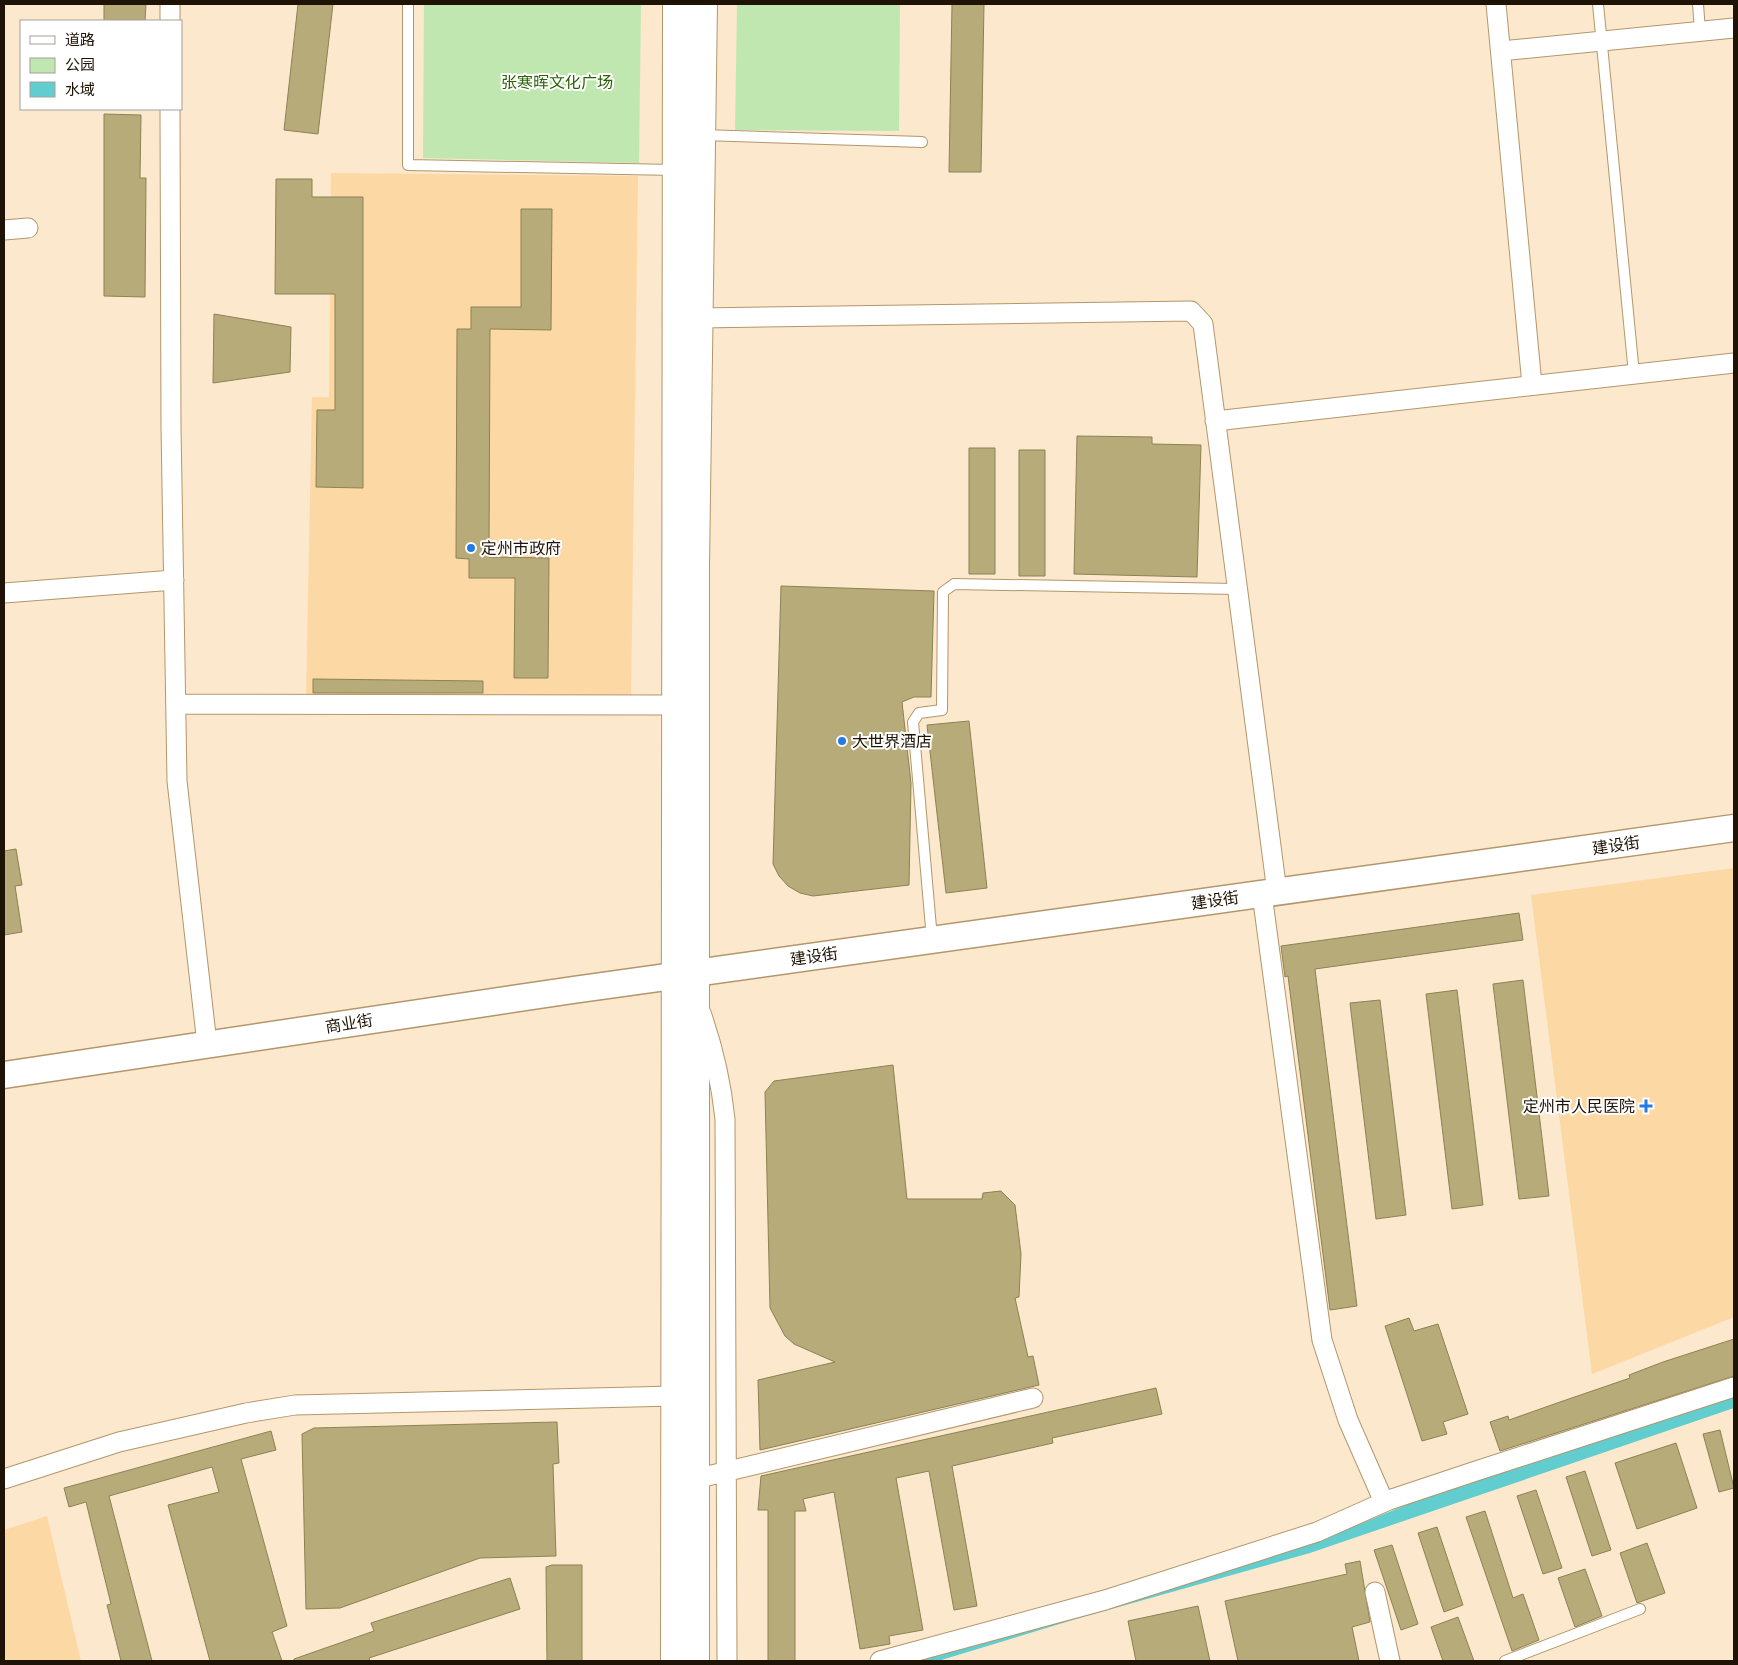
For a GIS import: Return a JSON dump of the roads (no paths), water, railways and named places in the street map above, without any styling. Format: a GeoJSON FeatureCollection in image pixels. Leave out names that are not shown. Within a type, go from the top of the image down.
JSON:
{"type":"FeatureCollection","features":[{"type":"Feature","properties":{"kind":"main road"},"geometry":{"type":"LineString","coordinates":[[677,4],[675,705],[688,982],[695,1479],[695,1661]]}},
{"type":"Feature","properties":{"kind":"main road"},"geometry":{"type":"LineString","coordinates":[[674,1661],[674,1396],[688,982],[703,4]]}},
{"type":"Feature","properties":{"kind":"street"},"geometry":{"type":"LineString","coordinates":[[170,4],[170,20]]}},
{"type":"Feature","properties":{"kind":"street"},"geometry":{"type":"LineString","coordinates":[[1496,4],[1532,385]]}},
{"type":"Feature","properties":{"kind":"street"},"geometry":{"type":"LineString","coordinates":[[1501,51],[1734,28]]}},
{"type":"Feature","properties":{"kind":"street"},"geometry":{"type":"LineString","coordinates":[[170,110],[171,426],[178,781],[207,1044]]}},
{"type":"Feature","properties":{"kind":"street"},"geometry":{"type":"LineString","coordinates":[[4,230],[28,228]]}},
{"type":"Feature","properties":{"kind":"street"},"geometry":{"type":"LineString","coordinates":[[699,318],[1191,311],[1203,324],[1237,589],[1322,1340],[1348,1420],[1384,1502]]}},
{"type":"Feature","properties":{"kind":"street"},"geometry":{"type":"LineString","coordinates":[[1215,421],[1734,363]]}},
{"type":"Feature","properties":{"kind":"street"},"geometry":{"type":"LineString","coordinates":[[4,593],[174,580]]}},
{"type":"Feature","properties":{"kind":"street"},"geometry":{"type":"LineString","coordinates":[[176,704],[675,705]]}},
{"type":"Feature","properties":{"kind":"street","name":"建设街"},"geometry":{"type":"LineString","coordinates":[[688,982],[932,940],[1734,828]]}},
{"type":"Feature","properties":{"kind":"street"},"geometry":{"type":"LineString","coordinates":[[688,982],[716,1057],[722,1085],[725,1119],[727,1661]]}},
{"type":"Feature","properties":{"kind":"street","name":"商业街"},"geometry":{"type":"LineString","coordinates":[[4,1075],[207,1044],[688,982]]}},
{"type":"Feature","properties":{"kind":"street"},"geometry":{"type":"LineString","coordinates":[[880,1661],[1105,1600],[1317,1532],[1384,1502],[1734,1387]]}},
{"type":"Feature","properties":{"kind":"street"},"geometry":{"type":"LineString","coordinates":[[4,1479],[119,1442],[246,1413],[294,1406],[674,1396]]}},
{"type":"Feature","properties":{"kind":"street"},"geometry":{"type":"LineString","coordinates":[[695,1479],[1033,1398]]}},
{"type":"Feature","properties":{"kind":"street"},"geometry":{"type":"LineString","coordinates":[[1375,1592],[1390,1661]]}},
{"type":"Feature","properties":{"kind":"lane"},"geometry":{"type":"LineString","coordinates":[[408,4],[408,165],[676,170]]}},
{"type":"Feature","properties":{"kind":"lane"},"geometry":{"type":"LineString","coordinates":[[1598,4],[1634,374]]}},
{"type":"Feature","properties":{"kind":"lane"},"geometry":{"type":"LineString","coordinates":[[1698,4],[1700,31]]}},
{"type":"Feature","properties":{"kind":"lane"},"geometry":{"type":"LineString","coordinates":[[701,135],[922,142]]}},
{"type":"Feature","properties":{"kind":"lane"},"geometry":{"type":"LineString","coordinates":[[932,940],[913,722],[919,713],[942,710],[943,592],[954,584],[1237,589]]}},
{"type":"Feature","properties":{"kind":"lane"},"geometry":{"type":"LineString","coordinates":[[1505,1661],[1640,1609]]}},
{"type":"Feature","properties":{"kind":"water"},"geometry":{"type":"Polygon","coordinates":[[[1734,1396],[1734,1408],[1310,1553],[1076,1619],[938,1661],[896,1661],[1331,1536],[1471,1478],[1734,1396]]]}},
{"type":"Feature","properties":{"kind":"place","name":"定州市政府"},"geometry":{"type":"Point","coordinates":[471,548]}},
{"type":"Feature","properties":{"kind":"place","name":"大世界酒店"},"geometry":{"type":"Point","coordinates":[842,741]}},
{"type":"Feature","properties":{"kind":"place","name":"定州市人民医院"},"geometry":{"type":"Point","coordinates":[1646,1106]}},
{"type":"Feature","properties":{"kind":"park label","name":"张寒晖文化广场"},"geometry":{"type":"Point","coordinates":[557,82]}}]}
